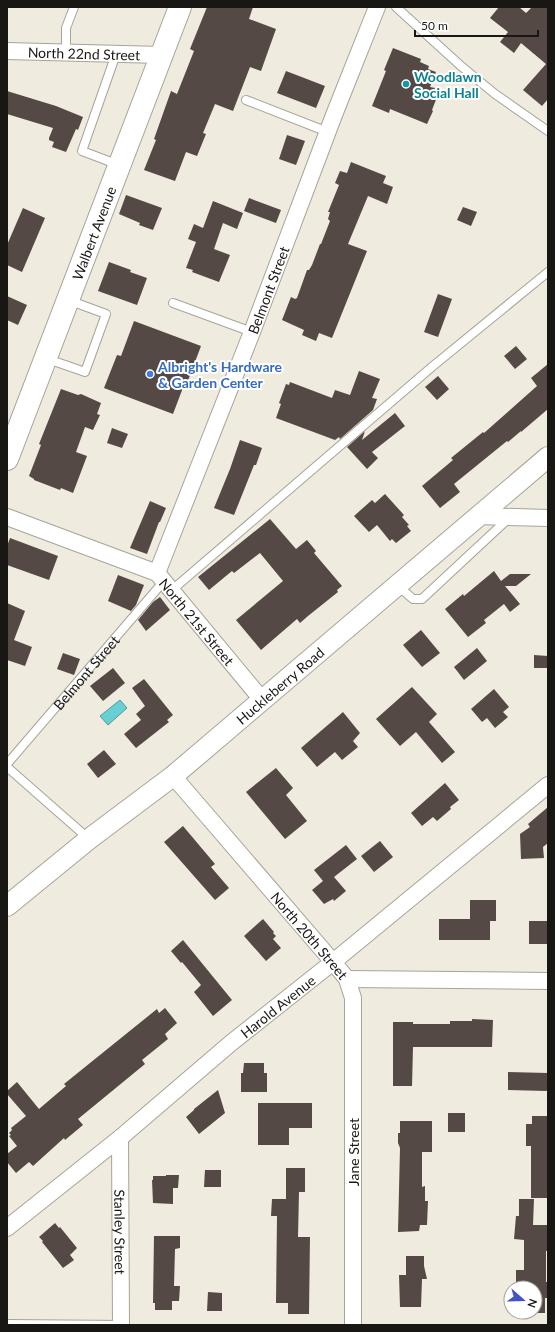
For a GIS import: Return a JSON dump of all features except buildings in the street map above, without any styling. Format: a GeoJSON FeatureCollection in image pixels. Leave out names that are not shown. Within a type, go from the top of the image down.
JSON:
{"type":"FeatureCollection","features":[{"type":"Feature","properties":{"kind":"main road","name":"Walbert Avenue"},"geometry":{"type":"LineString","coordinates":[[7,459],[180,7]]}},
{"type":"Feature","properties":{"kind":"street","name":"Belmont Street"},"geometry":{"type":"LineString","coordinates":[[164,581],[252,332],[377,7]]}},
{"type":"Feature","properties":{"kind":"street","name":"North 22nd Street"},"geometry":{"type":"LineString","coordinates":[[7,51],[161,55]]}},
{"type":"Feature","properties":{"kind":"street","name":"Huckleberry Road"},"geometry":{"type":"LineString","coordinates":[[7,906],[89,839],[173,776],[548,457]]}},
{"type":"Feature","properties":{"kind":"street"},"geometry":{"type":"LineString","coordinates":[[477,516],[548,518]]}},
{"type":"Feature","properties":{"kind":"street","name":"North 21st Street"},"geometry":{"type":"LineString","coordinates":[[7,517],[164,581],[263,700]]}},
{"type":"Feature","properties":{"kind":"street","name":"North 20th Street"},"geometry":{"type":"LineString","coordinates":[[173,776],[346,979],[548,981]]}},
{"type":"Feature","properties":{"kind":"street","name":"Harold Avenue"},"geometry":{"type":"LineString","coordinates":[[7,1228],[120,1138],[231,1043],[333,962],[548,785]]}},
{"type":"Feature","properties":{"kind":"street","name":"Jane Street"},"geometry":{"type":"LineString","coordinates":[[346,979],[353,998],[353,1325]]}},
{"type":"Feature","properties":{"kind":"street","name":"Stanley Street"},"geometry":{"type":"LineString","coordinates":[[120,1138],[121,1325]]}},
{"type":"Feature","properties":{"kind":"lane"},"geometry":{"type":"LineString","coordinates":[[66,52],[66,28],[74,7]]}},
{"type":"Feature","properties":{"kind":"lane"},"geometry":{"type":"LineString","coordinates":[[396,7],[461,66],[495,94],[548,131]]}},
{"type":"Feature","properties":{"kind":"lane"},"geometry":{"type":"LineString","coordinates":[[116,54],[82,151],[119,165]]}},
{"type":"Feature","properties":{"kind":"lane"},"geometry":{"type":"LineString","coordinates":[[246,100],[328,132]]}},
{"type":"Feature","properties":{"kind":"lane"},"geometry":{"type":"LineString","coordinates":[[164,581],[548,272]]}},
{"type":"Feature","properties":{"kind":"lane"},"geometry":{"type":"LineString","coordinates":[[45,358],[84,372],[106,314],[68,300]]}},
{"type":"Feature","properties":{"kind":"lane"},"geometry":{"type":"LineString","coordinates":[[173,303],[252,332]]}},
{"type":"Feature","properties":{"kind":"lane"},"geometry":{"type":"LineString","coordinates":[[397,586],[413,599],[422,599],[510,517]]}},
{"type":"Feature","properties":{"kind":"lane","name":"Belmont Street"},"geometry":{"type":"LineString","coordinates":[[7,764],[164,581]]}},
{"type":"Feature","properties":{"kind":"lane"},"geometry":{"type":"LineString","coordinates":[[7,767],[89,839]]}},
{"type":"Feature","properties":{"kind":"lane"},"geometry":{"type":"LineString","coordinates":[[7,1324],[129,1325]]}},
{"type":"Feature","properties":{"kind":"water"},"geometry":{"type":"Polygon","coordinates":[[[120,700],[127,708],[108,725],[100,716],[120,700]]]}},
{"type":"Feature","properties":{"kind":"place","name":"Woodlawn Social Hall"},"geometry":{"type":"Point","coordinates":[406,84]}},
{"type":"Feature","properties":{"kind":"place","name":"Albright's Hardware & Garden Center"},"geometry":{"type":"Point","coordinates":[150,374]}}]}
